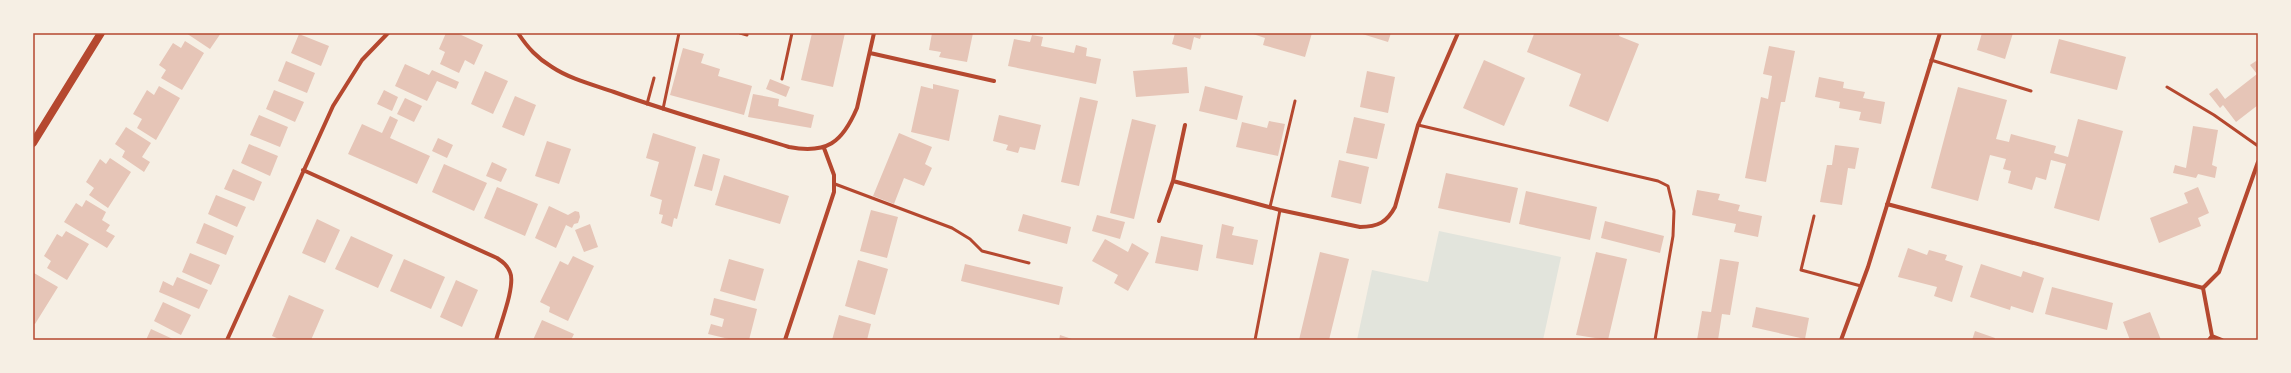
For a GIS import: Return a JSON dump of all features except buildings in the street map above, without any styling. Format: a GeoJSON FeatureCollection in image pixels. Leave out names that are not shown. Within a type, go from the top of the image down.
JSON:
{"type":"FeatureCollection","features":[{"type":"Feature","properties":{"kind":"main road"},"geometry":{"type":"LineString","coordinates":[[33,143],[101,33]]}},
{"type":"Feature","properties":{"kind":"street"},"geometry":{"type":"LineString","coordinates":[[227,340],[333,106],[362,60],[388,33]]}},
{"type":"Feature","properties":{"kind":"street"},"geometry":{"type":"LineString","coordinates":[[518,33],[527,48],[554,68],[576,79],[663,109],[789,147],[808,150],[824,148],[834,142],[852,119],[857,108],[874,33]]}},
{"type":"Feature","properties":{"kind":"street"},"geometry":{"type":"LineString","coordinates":[[1172,181],[1280,210],[1360,227],[1372,227],[1381,224],[1390,217],[1396,207],[1418,125],[1458,33]]}},
{"type":"Feature","properties":{"kind":"street"},"geometry":{"type":"LineString","coordinates":[[1840,340],[1861,286],[1940,33]]}},
{"type":"Feature","properties":{"kind":"street"},"geometry":{"type":"LineString","coordinates":[[870,53],[994,81]]}},
{"type":"Feature","properties":{"kind":"street"},"geometry":{"type":"LineString","coordinates":[[1159,221],[1172,181],[1185,125]]}},
{"type":"Feature","properties":{"kind":"street"},"geometry":{"type":"LineString","coordinates":[[785,340],[829,208],[835,184],[832,165],[824,148]]}},
{"type":"Feature","properties":{"kind":"street"},"geometry":{"type":"LineString","coordinates":[[2203,288],[2219,272],[2258,162]]}},
{"type":"Feature","properties":{"kind":"street"},"geometry":{"type":"LineString","coordinates":[[303,170],[498,258],[506,264],[511,273],[512,283],[496,340]]}},
{"type":"Feature","properties":{"kind":"street"},"geometry":{"type":"LineString","coordinates":[[1887,204],[2203,288]]}},
{"type":"Feature","properties":{"kind":"street"},"geometry":{"type":"LineString","coordinates":[[2203,288],[2210,338],[2222,340]]}},
{"type":"Feature","properties":{"kind":"lane"},"geometry":{"type":"LineString","coordinates":[[663,109],[679,33]]}},
{"type":"Feature","properties":{"kind":"lane"},"geometry":{"type":"LineString","coordinates":[[740,33],[747,35]]}},
{"type":"Feature","properties":{"kind":"lane"},"geometry":{"type":"LineString","coordinates":[[782,79],[792,33]]}},
{"type":"Feature","properties":{"kind":"lane"},"geometry":{"type":"LineString","coordinates":[[1931,60],[2031,91]]}},
{"type":"Feature","properties":{"kind":"lane"},"geometry":{"type":"LineString","coordinates":[[647,104],[654,78]]}},
{"type":"Feature","properties":{"kind":"lane"},"geometry":{"type":"LineString","coordinates":[[2167,87],[2214,115],[2258,146]]}},
{"type":"Feature","properties":{"kind":"lane"},"geometry":{"type":"LineString","coordinates":[[1270,207],[1295,101]]}},
{"type":"Feature","properties":{"kind":"lane"},"geometry":{"type":"LineString","coordinates":[[1418,125],[1658,182],[1668,186],[1674,211],[1673,236],[1655,340]]}},
{"type":"Feature","properties":{"kind":"lane"},"geometry":{"type":"LineString","coordinates":[[835,184],[952,228],[970,239],[982,251],[1029,263]]}},
{"type":"Feature","properties":{"kind":"lane"},"geometry":{"type":"LineString","coordinates":[[1255,340],[1280,210]]}},
{"type":"Feature","properties":{"kind":"lane"},"geometry":{"type":"LineString","coordinates":[[1814,216],[1801,270],[1861,286]]}},
{"type":"Feature","properties":{"kind":"shaded area"},"geometry":{"type":"Polygon","coordinates":[[[1439,231],[1561,257],[1543,340],[1357,340],[1372,270],[1428,282],[1439,231]]]}}]}
